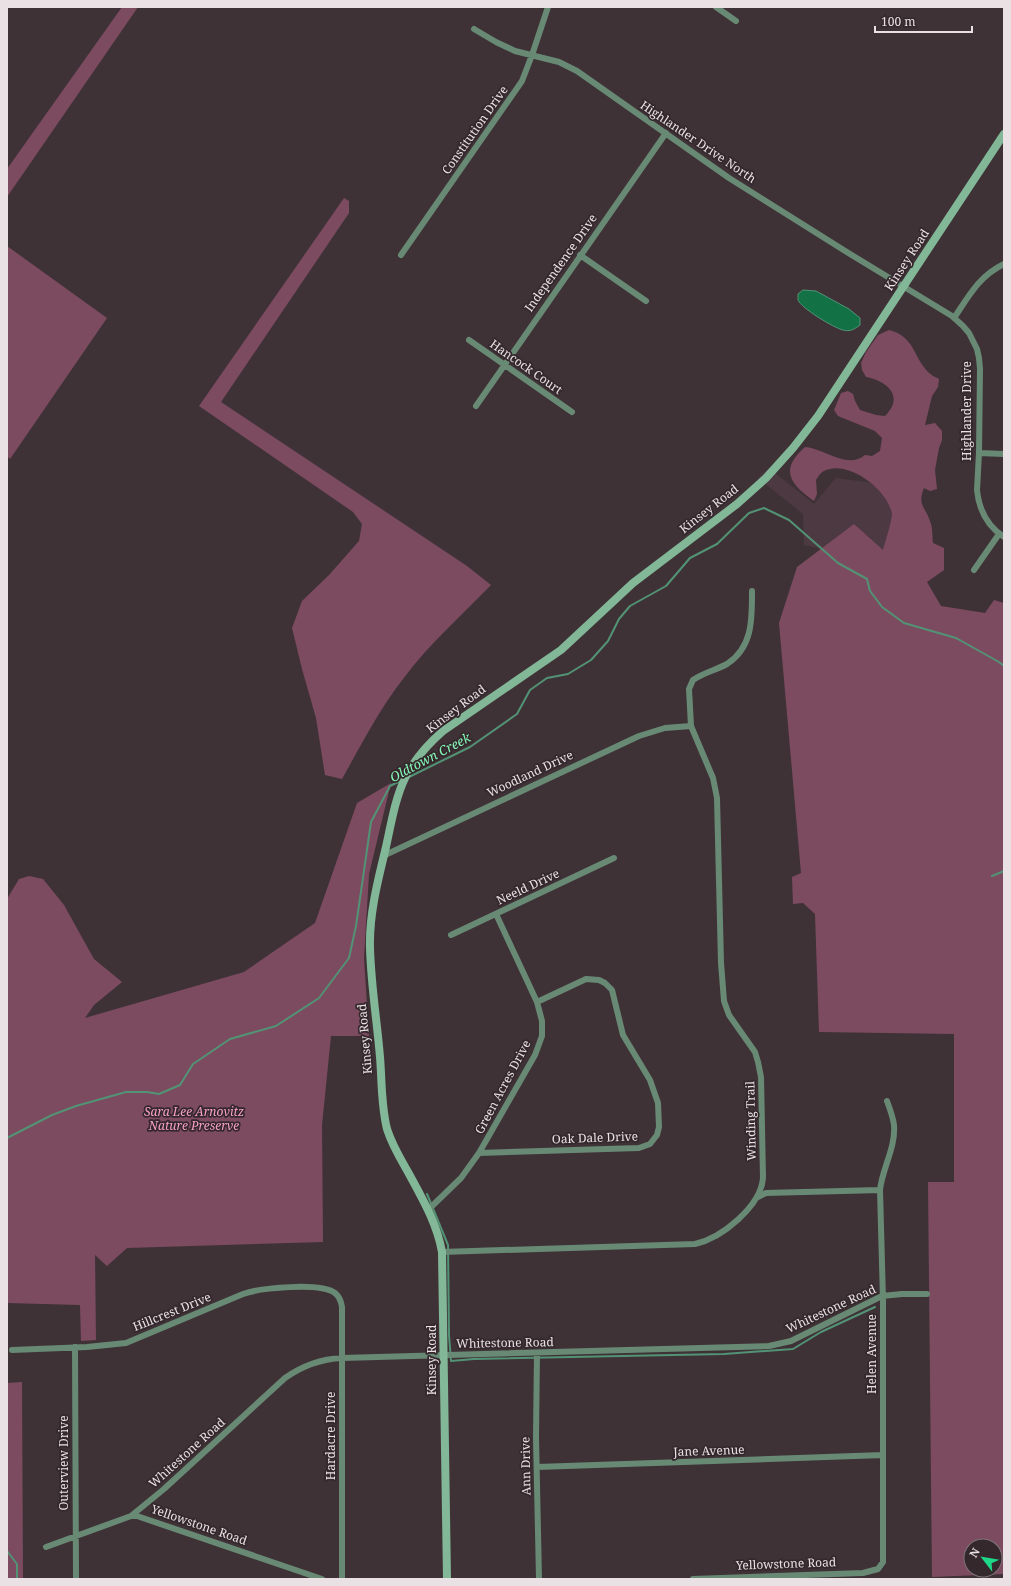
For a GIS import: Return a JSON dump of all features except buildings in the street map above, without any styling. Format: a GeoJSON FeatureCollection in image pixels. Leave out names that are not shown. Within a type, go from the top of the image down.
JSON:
{"type":"FeatureCollection","features":[{"type":"Feature","properties":{"kind":"street","name":"Constitution Drive"},"geometry":{"type":"LineString","coordinates":[[401,255],[522,81],[548,7]]}},
{"type":"Feature","properties":{"kind":"street"},"geometry":{"type":"LineString","coordinates":[[716,7],[736,21]]}},
{"type":"Feature","properties":{"kind":"street","name":"Highlander Drive North"},"geometry":{"type":"LineString","coordinates":[[474,29],[496,42],[515,50],[558,62],[577,71],[731,179],[904,288]]}},
{"type":"Feature","properties":{"kind":"street","name":"Independence Drive"},"geometry":{"type":"LineString","coordinates":[[476,406],[580,255],[666,134]]}},
{"type":"Feature","properties":{"kind":"street","name":"Kinsey Road"},"geometry":{"type":"LineString","coordinates":[[447,1579],[442,1252],[438,1235],[428,1210],[395,1150],[387,1129],[383,1111],[380,1057],[371,967],[370,943],[372,915],[393,814],[400,789],[408,772],[424,750],[443,731],[561,650],[633,583],[737,504],[758,486],[782,461],[803,435],[904,288],[1003,137]]}},
{"type":"Feature","properties":{"kind":"street"},"geometry":{"type":"LineString","coordinates":[[580,255],[646,301]]}},
{"type":"Feature","properties":{"kind":"street"},"geometry":{"type":"LineString","coordinates":[[954,318],[973,289],[984,277],[992,270],[1004,264]]}},
{"type":"Feature","properties":{"kind":"street","name":"Highlander Drive"},"geometry":{"type":"LineString","coordinates":[[904,288],[954,318],[964,326],[976,349],[980,369],[978,501],[982,513],[990,525],[1002,536]]}},
{"type":"Feature","properties":{"kind":"street","name":"Hancock Court"},"geometry":{"type":"LineString","coordinates":[[469,340],[572,412]]}},
{"type":"Feature","properties":{"kind":"street"},"geometry":{"type":"LineString","coordinates":[[979,453],[1004,454]]}},
{"type":"Feature","properties":{"kind":"street"},"geometry":{"type":"LineString","coordinates":[[974,570],[1002,536]]}},
{"type":"Feature","properties":{"kind":"street"},"geometry":{"type":"LineString","coordinates":[[691,726],[690,685],[695,678],[727,663],[736,657],[744,646],[751,627],[752,591]]}},
{"type":"Feature","properties":{"kind":"street","name":"Woodland Drive"},"geometry":{"type":"LineString","coordinates":[[384,856],[639,736],[665,728],[691,726]]}},
{"type":"Feature","properties":{"kind":"street","name":"Winding Trail"},"geometry":{"type":"LineString","coordinates":[[442,1252],[696,1244],[710,1240],[724,1232],[757,1198],[763,1178],[760,1067],[754,1052],[730,1015],[724,1000],[721,962],[717,798],[713,778],[691,726]]}},
{"type":"Feature","properties":{"kind":"street","name":"Neeld Drive"},"geometry":{"type":"LineString","coordinates":[[451,935],[614,858]]}},
{"type":"Feature","properties":{"kind":"street","name":"Green Acres Drive"},"geometry":{"type":"LineString","coordinates":[[428,1210],[461,1178],[480,1153],[539,1046],[542,1036],[542,1021],[537,1002],[496,914]]}},
{"type":"Feature","properties":{"kind":"street","name":"Oak Dale Drive"},"geometry":{"type":"LineString","coordinates":[[480,1153],[639,1148],[650,1144],[657,1135],[659,1112],[656,1093],[650,1080],[623,1036],[614,996],[610,987],[599,980],[586,979],[537,1002]]}},
{"type":"Feature","properties":{"kind":"street","name":"Helen Avenue"},"geometry":{"type":"LineString","coordinates":[[878,1569],[883,1560],[880,1190],[882,1175],[894,1133],[893,1117],[887,1101]]}},
{"type":"Feature","properties":{"kind":"street"},"geometry":{"type":"LineString","coordinates":[[757,1198],[761,1194],[766,1193],[880,1190]]}},
{"type":"Feature","properties":{"kind":"street","name":"Hillcrest Drive"},"geometry":{"type":"LineString","coordinates":[[12,1350],[126,1343],[243,1294],[260,1289],[311,1288],[327,1290],[336,1294]]}},
{"type":"Feature","properties":{"kind":"street","name":"Hardacre Drive"},"geometry":{"type":"LineString","coordinates":[[336,1294],[342,1306],[342,1579]]}},
{"type":"Feature","properties":{"kind":"street","name":"Whitestone Road"},"geometry":{"type":"LineString","coordinates":[[131,1516],[164,1489],[285,1378],[297,1370],[312,1364],[342,1358],[769,1346],[797,1338],[882,1296],[926,1294]]}},
{"type":"Feature","properties":{"kind":"street","name":"Outerview Drive"},"geometry":{"type":"LineString","coordinates":[[75,1347],[76,1579]]}},
{"type":"Feature","properties":{"kind":"street","name":"Ann Drive"},"geometry":{"type":"LineString","coordinates":[[537,1353],[539,1579]]}},
{"type":"Feature","properties":{"kind":"street","name":"Jane Avenue"},"geometry":{"type":"LineString","coordinates":[[537,1467],[883,1455]]}},
{"type":"Feature","properties":{"kind":"street"},"geometry":{"type":"LineString","coordinates":[[46,1547],[131,1516]]}},
{"type":"Feature","properties":{"kind":"street","name":"Yellowstone Road"},"geometry":{"type":"LineString","coordinates":[[131,1516],[140,1516],[322,1579]]}},
{"type":"Feature","properties":{"kind":"street","name":"Yellowstone Road"},"geometry":{"type":"LineString","coordinates":[[693,1579],[863,1576],[878,1569]]}},
{"type":"Feature","properties":{"kind":"shaded area"},"geometry":{"type":"Polygon","coordinates":[[[803,290],[816,291],[849,309],[860,318],[860,325],[852,330],[846,331],[833,326],[818,317],[800,304],[798,294],[803,290]]]}},
{"type":"Feature","properties":{"kind":"shaded area"},"geometry":{"type":"Polygon","coordinates":[[[769,468],[814,504],[836,478],[874,483],[916,515],[901,566],[804,545],[803,514],[758,478],[769,468]]]}},
{"type":"Feature","properties":{"kind":"green space"},"geometry":{"type":"Polygon","coordinates":[[[122,7],[138,7],[7,197],[7,169],[122,7]]]}},
{"type":"Feature","properties":{"kind":"green space"},"geometry":{"type":"Polygon","coordinates":[[[344,198],[349,201],[349,213],[221,402],[467,566],[491,585],[434,642],[403,679],[378,715],[342,779],[325,775],[316,718],[292,628],[302,601],[329,575],[359,541],[362,524],[353,512],[199,406],[344,198]]]}},
{"type":"Feature","properties":{"kind":"green space"},"geometry":{"type":"Polygon","coordinates":[[[7,246],[107,318],[10,459],[7,456],[7,246]]]}},
{"type":"Feature","properties":{"kind":"green space"},"geometry":{"type":"Polygon","coordinates":[[[889,330],[904,337],[909,342],[928,372],[939,379],[938,387],[932,396],[925,425],[935,423],[942,431],[942,440],[935,470],[937,489],[930,491],[924,488],[921,498],[922,505],[931,524],[933,543],[944,548],[944,570],[927,582],[941,606],[985,613],[994,600],[1004,603],[1004,1574],[1003,1538],[963,1538],[963,1576],[932,1577],[928,1182],[954,1182],[954,1034],[819,1032],[815,914],[803,903],[793,904],[792,877],[801,873],[779,623],[797,567],[854,524],[883,550],[892,514],[883,495],[866,479],[855,473],[844,469],[834,468],[823,472],[816,480],[817,494],[814,501],[794,483],[790,470],[797,455],[805,447],[812,448],[835,457],[851,460],[858,459],[865,455],[872,456],[880,451],[882,438],[875,431],[838,416],[834,410],[841,393],[848,391],[853,394],[860,410],[885,416],[891,409],[893,396],[891,390],[881,382],[866,377],[862,370],[861,363],[866,352],[878,335],[889,330]]]}},
{"type":"Feature","properties":{"kind":"green space","name":"Sara Lee Arnovitz Nature Preserve"},"geometry":{"type":"Polygon","coordinates":[[[391,783],[369,874],[364,958],[369,1036],[331,1036],[322,1125],[323,1242],[127,1248],[107,1266],[95,1255],[96,1340],[81,1341],[80,1305],[7,1303],[7,899],[19,879],[29,876],[43,879],[64,905],[94,959],[122,982],[94,1005],[85,1018],[244,972],[315,923],[357,803],[391,783]]]}},
{"type":"Feature","properties":{"kind":"green space"},"geometry":{"type":"Polygon","coordinates":[[[22,1382],[23,1579],[7,1579],[7,1383],[22,1382]]]}},
{"type":"Feature","properties":{"kind":"waterway","name":"Oldtown Creek"},"geometry":{"type":"LineString","coordinates":[[409,777],[470,747],[517,714],[530,690],[547,678],[568,674],[591,660],[608,641],[619,619],[630,606],[666,586],[690,558],[717,544],[749,513],[764,508],[789,520],[838,563],[867,579],[870,591],[882,607],[904,623],[956,638],[1004,666]]}},
{"type":"Feature","properties":{"kind":"waterway","name":"Oldtown Creek"},"geometry":{"type":"LineString","coordinates":[[7,1138],[52,1115],[76,1106],[126,1092],[147,1092],[159,1094],[180,1085],[193,1064],[230,1039],[276,1026],[319,998],[349,958],[356,926],[371,822],[390,786],[400,781]]}},
{"type":"Feature","properties":{"kind":"waterway"},"geometry":{"type":"LineString","coordinates":[[992,876],[1004,871]]}},
{"type":"Feature","properties":{"kind":"waterway"},"geometry":{"type":"LineString","coordinates":[[427,1194],[448,1245],[449,1335],[451,1361],[474,1359],[724,1354],[793,1349],[821,1332],[875,1307]]}},
{"type":"Feature","properties":{"kind":"waterway"},"geometry":{"type":"LineString","coordinates":[[7,1551],[17,1564],[17,1579]]}}]}
